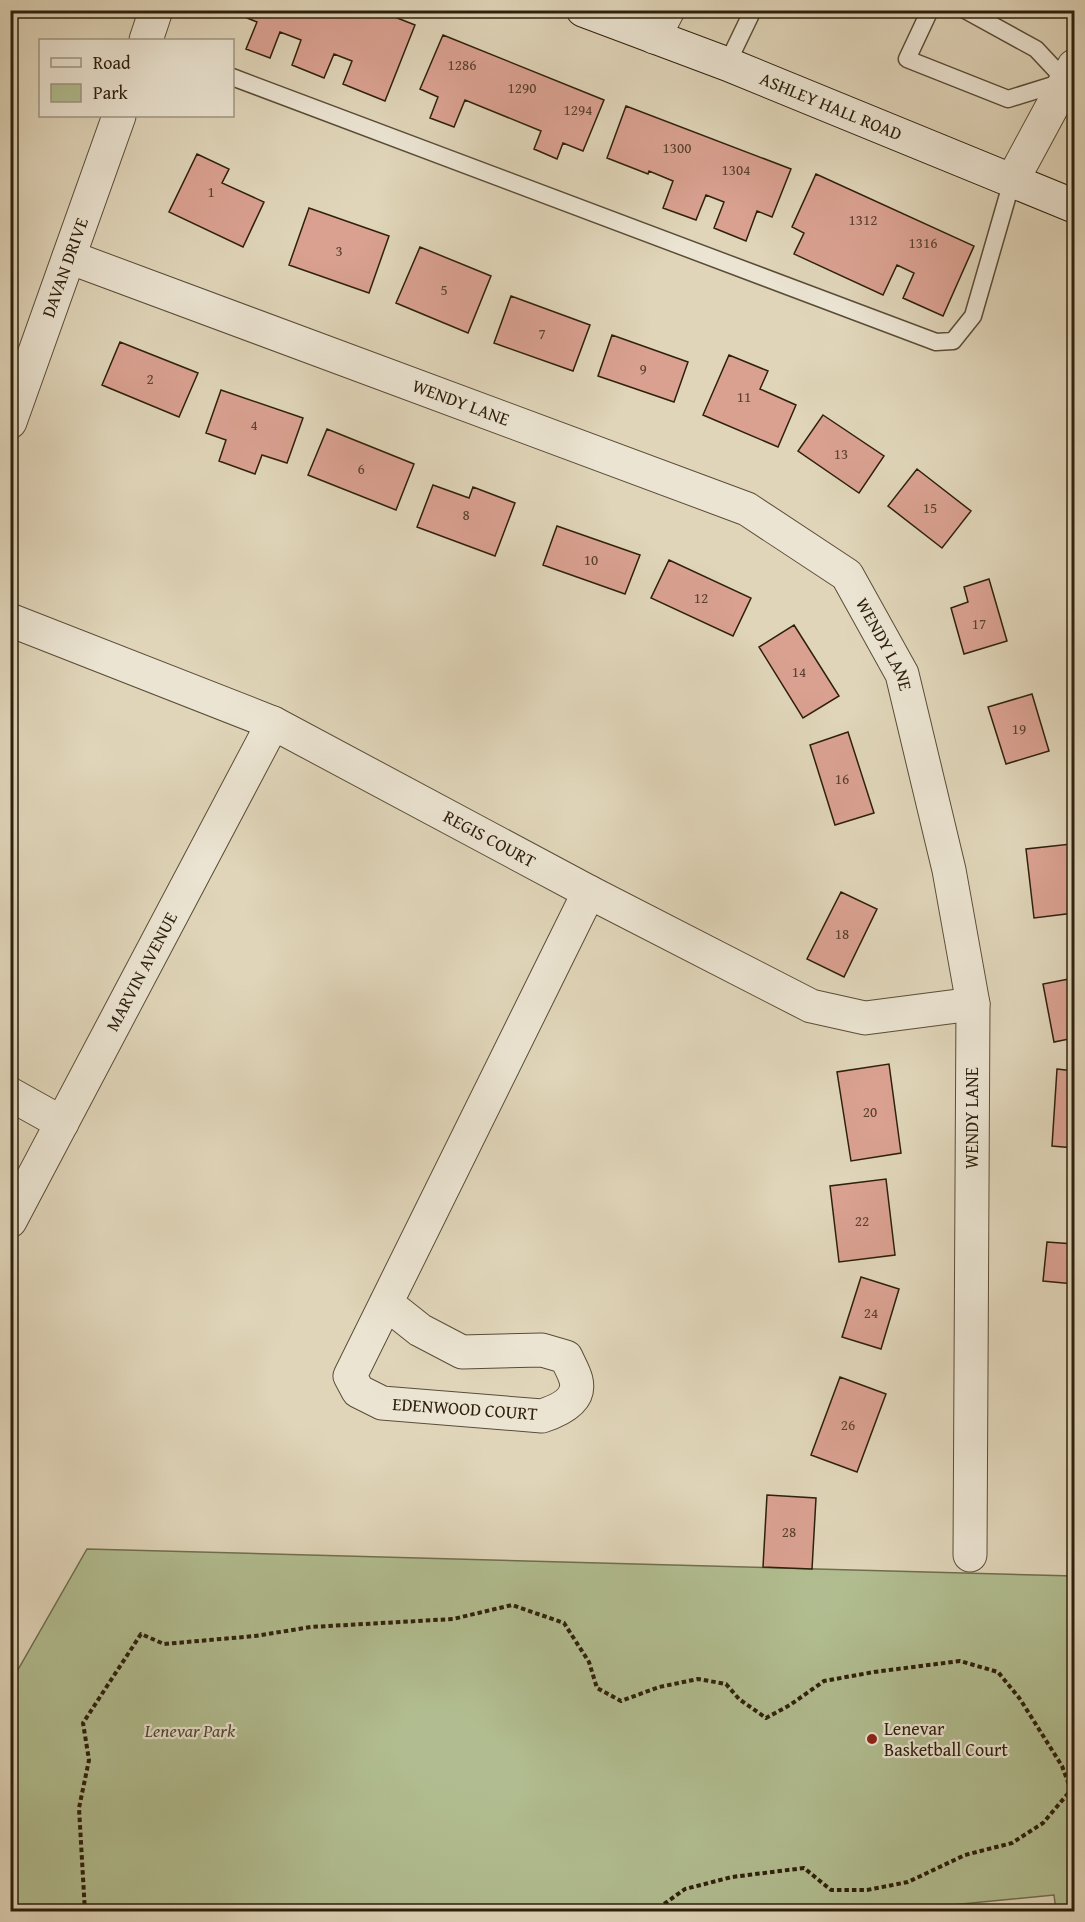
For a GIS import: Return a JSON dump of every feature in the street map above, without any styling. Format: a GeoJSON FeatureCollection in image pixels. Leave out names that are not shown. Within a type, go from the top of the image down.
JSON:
{"type":"FeatureCollection","features":[{"type":"Feature","properties":{"kind":"street"},"geometry":{"type":"LineString","coordinates":[[146,39],[156,10]]}},
{"type":"Feature","properties":{"kind":"street","name":"ASHLEY HALL ROAD"},"geometry":{"type":"LineString","coordinates":[[583,10],[661,24],[727,64],[1074,206]]}},
{"type":"Feature","properties":{"kind":"street"},"geometry":{"type":"LineString","coordinates":[[1012,181],[1070,74]]}},
{"type":"Feature","properties":{"kind":"street","name":"DAVAN DRIVE"},"geometry":{"type":"LineString","coordinates":[[10,422],[119,117]]}},
{"type":"Feature","properties":{"kind":"street","name":"WENDY LANE"},"geometry":{"type":"LineString","coordinates":[[69,257],[747,509],[847,576],[902,674],[949,870],[973,1004],[970,1555]]}},
{"type":"Feature","properties":{"kind":"street","name":"REGIS COURT"},"geometry":{"type":"LineString","coordinates":[[10,620],[273,723],[588,892],[811,1006],[865,1018],[973,1004]]}},
{"type":"Feature","properties":{"kind":"street","name":"MARVIN AVENUE"},"geometry":{"type":"LineString","coordinates":[[10,1221],[273,723]]}},
{"type":"Feature","properties":{"kind":"street","name":"EDENWOOD COURT"},"geometry":{"type":"LineString","coordinates":[[386,1303],[420,1330],[462,1352],[542,1350],[566,1357],[577,1382],[575,1394],[562,1409],[542,1416],[382,1403],[358,1391],[350,1376],[588,892]]}},
{"type":"Feature","properties":{"kind":"street"},"geometry":{"type":"LineString","coordinates":[[10,1094],[62,1123]]}},
{"type":"Feature","properties":{"kind":"lane"},"geometry":{"type":"LineString","coordinates":[[727,64],[753,10]]}},
{"type":"Feature","properties":{"kind":"lane"},"geometry":{"type":"LineString","coordinates":[[930,10],[907,59],[1008,99],[1070,74]]}},
{"type":"Feature","properties":{"kind":"lane"},"geometry":{"type":"LineString","coordinates":[[965,10],[1036,49],[1070,74]]}},
{"type":"Feature","properties":{"kind":"lane"},"geometry":{"type":"LineString","coordinates":[[234,78],[936,342],[953,341],[973,316],[1012,181]]}},
{"type":"Feature","properties":{"kind":"path"},"geometry":{"type":"LineString","coordinates":[[85,1911],[79,1808],[89,1760],[83,1723],[141,1634],[164,1644],[255,1636],[311,1627],[453,1619],[512,1605],[564,1623],[589,1662],[597,1688],[621,1701],[659,1687],[698,1679],[726,1684],[739,1700],[766,1718],[790,1705],[824,1681],[960,1661],[998,1672],[1020,1700],[1062,1766],[1071,1790],[1043,1823],[1012,1843],[965,1855],[908,1882],[867,1890],[831,1890],[804,1868],[732,1877],[685,1889],[652,1911]]}},
{"type":"Feature","properties":{"kind":"green space","name":"Lenevar Park"},"geometry":{"type":"Polygon","coordinates":[[[87,1549],[1074,1576],[1074,1911],[1056,1911],[1054,1895],[879,1912],[11,1911],[11,1682],[87,1549]]]}},
{"type":"Feature","properties":{"kind":"building"},"geometry":{"type":"Polygon","coordinates":[[[236,10],[377,10],[415,25],[385,101],[343,84],[352,61],[334,54],[324,78],[292,65],[301,40],[280,32],[270,58],[246,49],[257,22],[235,13],[236,10]]]}},
{"type":"Feature","properties":{"kind":"building"},"geometry":{"type":"Polygon","coordinates":[[[443,35],[604,100],[583,151],[563,143],[557,159],[534,149],[541,131],[465,100],[454,127],[430,118],[438,97],[420,89],[443,35]]]}},
{"type":"Feature","properties":{"kind":"building"},"geometry":{"type":"Polygon","coordinates":[[[626,106],[791,169],[772,217],[757,211],[746,241],[714,228],[724,202],[706,195],[696,220],[663,208],[673,181],[607,158],[626,106]]]}},
{"type":"Feature","properties":{"kind":"building"},"geometry":{"type":"Polygon","coordinates":[[[197,154],[229,169],[222,183],[264,202],[243,247],[169,212],[197,154]]]}},
{"type":"Feature","properties":{"kind":"building"},"geometry":{"type":"Polygon","coordinates":[[[816,174],[974,246],[943,316],[903,298],[914,273],[897,265],[883,295],[794,254],[804,233],[792,227],[816,174]]]}},
{"type":"Feature","properties":{"kind":"building"},"geometry":{"type":"Polygon","coordinates":[[[309,208],[389,236],[369,293],[289,265],[309,208]]]}},
{"type":"Feature","properties":{"kind":"building"},"geometry":{"type":"Polygon","coordinates":[[[420,247],[491,276],[468,333],[396,303],[420,247]]]}},
{"type":"Feature","properties":{"kind":"building"},"geometry":{"type":"Polygon","coordinates":[[[511,296],[590,325],[573,371],[494,343],[511,296]]]}},
{"type":"Feature","properties":{"kind":"building"},"geometry":{"type":"Polygon","coordinates":[[[612,335],[688,362],[674,402],[598,376],[612,335]]]}},
{"type":"Feature","properties":{"kind":"building"},"geometry":{"type":"Polygon","coordinates":[[[120,342],[198,373],[179,417],[102,385],[120,342]]]}},
{"type":"Feature","properties":{"kind":"building"},"geometry":{"type":"Polygon","coordinates":[[[729,355],[768,371],[760,389],[796,405],[778,447],[703,415],[729,355]]]}},
{"type":"Feature","properties":{"kind":"building"},"geometry":{"type":"Polygon","coordinates":[[[221,390],[303,418],[287,463],[262,455],[255,474],[219,461],[226,440],[206,433],[221,390]]]}},
{"type":"Feature","properties":{"kind":"building"},"geometry":{"type":"Polygon","coordinates":[[[823,415],[884,456],[859,493],[798,451],[823,415]]]}},
{"type":"Feature","properties":{"kind":"building"},"geometry":{"type":"Polygon","coordinates":[[[327,429],[414,464],[396,510],[308,475],[327,429]]]}},
{"type":"Feature","properties":{"kind":"building"},"geometry":{"type":"Polygon","coordinates":[[[917,469],[971,511],[942,548],[888,506],[917,469]]]}},
{"type":"Feature","properties":{"kind":"building"},"geometry":{"type":"Polygon","coordinates":[[[433,485],[469,498],[473,487],[515,503],[495,556],[417,527],[433,485]]]}},
{"type":"Feature","properties":{"kind":"building"},"geometry":{"type":"Polygon","coordinates":[[[557,526],[640,555],[625,594],[543,565],[557,526]]]}},
{"type":"Feature","properties":{"kind":"building"},"geometry":{"type":"Polygon","coordinates":[[[669,560],[751,598],[733,636],[651,598],[669,560]]]}},
{"type":"Feature","properties":{"kind":"building"},"geometry":{"type":"Polygon","coordinates":[[[989,579],[1007,641],[964,654],[951,608],[968,602],[964,587],[989,579]]]}},
{"type":"Feature","properties":{"kind":"building"},"geometry":{"type":"Polygon","coordinates":[[[794,625],[839,696],[803,718],[759,647],[794,625]]]}},
{"type":"Feature","properties":{"kind":"building"},"geometry":{"type":"Polygon","coordinates":[[[1032,694],[1049,751],[1006,764],[988,707],[1032,694]]]}},
{"type":"Feature","properties":{"kind":"building"},"geometry":{"type":"Polygon","coordinates":[[[848,732],[874,813],[835,825],[810,745],[848,732]]]}},
{"type":"Feature","properties":{"kind":"building"},"geometry":{"type":"Polygon","coordinates":[[[1071,844],[1074,913],[1034,918],[1026,849],[1071,844]]]}},
{"type":"Feature","properties":{"kind":"building"},"geometry":{"type":"Polygon","coordinates":[[[841,892],[877,909],[844,977],[807,959],[841,892]]]}},
{"type":"Feature","properties":{"kind":"building"},"geometry":{"type":"Polygon","coordinates":[[[1074,978],[1074,1038],[1054,1042],[1043,984],[1074,978]]]}},
{"type":"Feature","properties":{"kind":"building"},"geometry":{"type":"Polygon","coordinates":[[[889,1064],[901,1153],[851,1161],[837,1072],[889,1064]]]}},
{"type":"Feature","properties":{"kind":"building"},"geometry":{"type":"Polygon","coordinates":[[[1057,1069],[1074,1071],[1074,1148],[1052,1146],[1057,1069]]]}},
{"type":"Feature","properties":{"kind":"building"},"geometry":{"type":"Polygon","coordinates":[[[886,1179],[895,1255],[839,1262],[830,1186],[886,1179]]]}},
{"type":"Feature","properties":{"kind":"building"},"geometry":{"type":"Polygon","coordinates":[[[1047,1242],[1074,1244],[1074,1284],[1043,1281],[1047,1242]]]}},
{"type":"Feature","properties":{"kind":"building"},"geometry":{"type":"Polygon","coordinates":[[[861,1277],[899,1289],[881,1349],[842,1337],[861,1277]]]}},
{"type":"Feature","properties":{"kind":"building"},"geometry":{"type":"Polygon","coordinates":[[[840,1377],[886,1394],[857,1472],[811,1455],[840,1377]]]}},
{"type":"Feature","properties":{"kind":"building"},"geometry":{"type":"Polygon","coordinates":[[[767,1495],[816,1498],[812,1569],[763,1567],[767,1495]]]}},
{"type":"Feature","properties":{"kind":"place","name":"Lenevar Basketball Court"},"geometry":{"type":"Point","coordinates":[872,1739]}}]}
